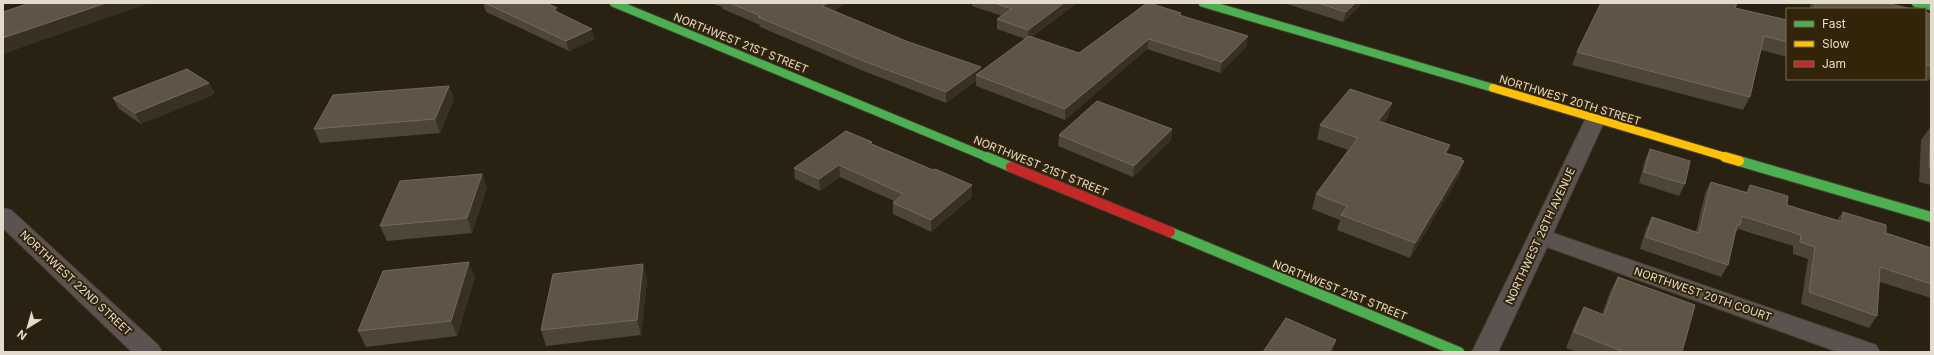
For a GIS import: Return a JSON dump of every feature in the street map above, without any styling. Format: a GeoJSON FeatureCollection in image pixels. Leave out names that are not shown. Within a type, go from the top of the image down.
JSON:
{"type":"FeatureCollection","features":[{"type":"Feature","properties":{"kind":"street","name":"NORTHWEST 21ST STREET"},"geometry":{"type":"LineString","coordinates":[[614,3],[1459,352]]}},
{"type":"Feature","properties":{"kind":"street","name":"NORTHWEST 20TH STREET"},"geometry":{"type":"LineString","coordinates":[[1203,3],[1931,218]]}},
{"type":"Feature","properties":{"kind":"street"},"geometry":{"type":"LineString","coordinates":[[1916,3],[1931,6]]}},
{"type":"Feature","properties":{"kind":"street","name":"NORTHWEST 26TH AVENUE"},"geometry":{"type":"LineString","coordinates":[[1485,352],[1595,120]]}},
{"type":"Feature","properties":{"kind":"street","name":"NORTHWEST 22ND STREET"},"geometry":{"type":"LineString","coordinates":[[3,215],[149,352]]}},
{"type":"Feature","properties":{"kind":"street","name":"NORTHWEST 20TH COURT"},"geometry":{"type":"LineString","coordinates":[[1539,236],[1867,352]]}},
{"type":"Feature","properties":{"kind":"building"},"geometry":{"type":"Polygon","coordinates":[[[30,3],[106,3],[3,38],[3,12],[30,3]]]}},
{"type":"Feature","properties":{"kind":"building"},"geometry":{"type":"Polygon","coordinates":[[[485,3],[546,3],[557,8],[553,10],[592,29],[566,41],[485,3]]]}},
{"type":"Feature","properties":{"kind":"building"},"geometry":{"type":"Polygon","coordinates":[[[730,3],[828,3],[822,6],[906,41],[981,67],[946,92],[861,60],[758,17],[761,16],[730,3]]]}},
{"type":"Feature","properties":{"kind":"building"},"geometry":{"type":"Polygon","coordinates":[[[994,3],[1064,3],[1028,30],[997,19],[1012,9],[994,3]]]}},
{"type":"Feature","properties":{"kind":"building"},"geometry":{"type":"Polygon","coordinates":[[[1147,3],[1181,13],[1179,15],[1248,36],[1222,62],[1149,39],[1065,109],[976,75],[1029,36],[1079,53],[1147,3]]]}},
{"type":"Feature","properties":{"kind":"building"},"geometry":{"type":"Polygon","coordinates":[[[1318,3],[1355,3],[1346,12],[1318,3]]]}},
{"type":"Feature","properties":{"kind":"building"},"geometry":{"type":"Polygon","coordinates":[[[1601,3],[1737,3],[1735,8],[1786,20],[1786,42],[1764,36],[1750,97],[1577,52],[1601,3]]]}},
{"type":"Feature","properties":{"kind":"building"},"geometry":{"type":"Polygon","coordinates":[[[1815,3],[1886,3],[1908,8],[1814,8],[1815,3]]]}},
{"type":"Feature","properties":{"kind":"building"},"geometry":{"type":"Polygon","coordinates":[[[1926,12],[1931,14],[1931,66],[1926,65],[1926,12]]]}},
{"type":"Feature","properties":{"kind":"building"},"geometry":{"type":"Polygon","coordinates":[[[187,69],[209,83],[135,113],[113,98],[187,69]]]}},
{"type":"Feature","properties":{"kind":"building"},"geometry":{"type":"Polygon","coordinates":[[[449,86],[435,119],[314,129],[333,95],[449,86]]]}},
{"type":"Feature","properties":{"kind":"building"},"geometry":{"type":"Polygon","coordinates":[[[1350,89],[1392,103],[1378,121],[1450,145],[1445,153],[1462,158],[1461,160],[1464,161],[1415,243],[1341,215],[1347,206],[1316,194],[1358,138],[1320,125],[1350,89]]]}},
{"type":"Feature","properties":{"kind":"building"},"geometry":{"type":"Polygon","coordinates":[[[1097,101],[1172,129],[1134,166],[1059,135],[1097,101]]]}},
{"type":"Feature","properties":{"kind":"building"},"geometry":{"type":"Polygon","coordinates":[[[1931,126],[1931,168],[1929,167],[1931,126]]]}},
{"type":"Feature","properties":{"kind":"building"},"geometry":{"type":"Polygon","coordinates":[[[846,131],[872,142],[869,143],[972,185],[931,220],[893,203],[903,194],[839,165],[819,179],[794,168],[846,131]]]}},
{"type":"Feature","properties":{"kind":"building"},"geometry":{"type":"Polygon","coordinates":[[[1650,149],[1690,161],[1685,184],[1644,172],[1650,149]]]}},
{"type":"Feature","properties":{"kind":"building"},"geometry":{"type":"Polygon","coordinates":[[[482,174],[467,218],[380,226],[400,181],[482,174]]]}},
{"type":"Feature","properties":{"kind":"building"},"geometry":{"type":"Polygon","coordinates":[[[1711,182],[1748,193],[1750,185],[1788,196],[1787,205],[1842,222],[1843,212],[1886,225],[1886,233],[1931,248],[1931,284],[1880,267],[1877,316],[1809,292],[1815,247],[1800,242],[1801,235],[1742,216],[1740,225],[1737,225],[1728,265],[1646,237],[1652,217],[1699,233],[1711,182]]]}},
{"type":"Feature","properties":{"kind":"building"},"geometry":{"type":"Polygon","coordinates":[[[469,262],[451,321],[358,331],[383,271],[469,262]]]}},
{"type":"Feature","properties":{"kind":"building"},"geometry":{"type":"Polygon","coordinates":[[[643,264],[637,320],[541,330],[553,274],[643,264]]]}},
{"type":"Feature","properties":{"kind":"building"},"geometry":{"type":"Polygon","coordinates":[[[1618,277],[1695,305],[1682,352],[1624,352],[1574,332],[1584,307],[1604,315],[1618,277]]]}},
{"type":"Feature","properties":{"kind":"building"},"geometry":{"type":"Polygon","coordinates":[[[1286,318],[1336,340],[1329,352],[1263,352],[1286,318]]]}},
{"type":"Feature","properties":{"kind":"traffic: fast"},"geometry":{"type":"LineString","coordinates":[[614,3],[1011,167]]}},
{"type":"Feature","properties":{"kind":"traffic: fast"},"geometry":{"type":"LineString","coordinates":[[1203,3],[1493,88]]}},
{"type":"Feature","properties":{"kind":"traffic: fast"},"geometry":{"type":"LineString","coordinates":[[1916,3],[1931,6]]}},
{"type":"Feature","properties":{"kind":"traffic: fast"},"geometry":{"type":"LineString","coordinates":[[1739,161],[1931,217]]}},
{"type":"Feature","properties":{"kind":"traffic: fast"},"geometry":{"type":"LineString","coordinates":[[1170,232],[1459,352]]}},
{"type":"Feature","properties":{"kind":"traffic: slow"},"geometry":{"type":"LineString","coordinates":[[1493,88],[1739,161]]}},
{"type":"Feature","properties":{"kind":"traffic: jam"},"geometry":{"type":"LineString","coordinates":[[1011,167],[1170,232]]}}]}
